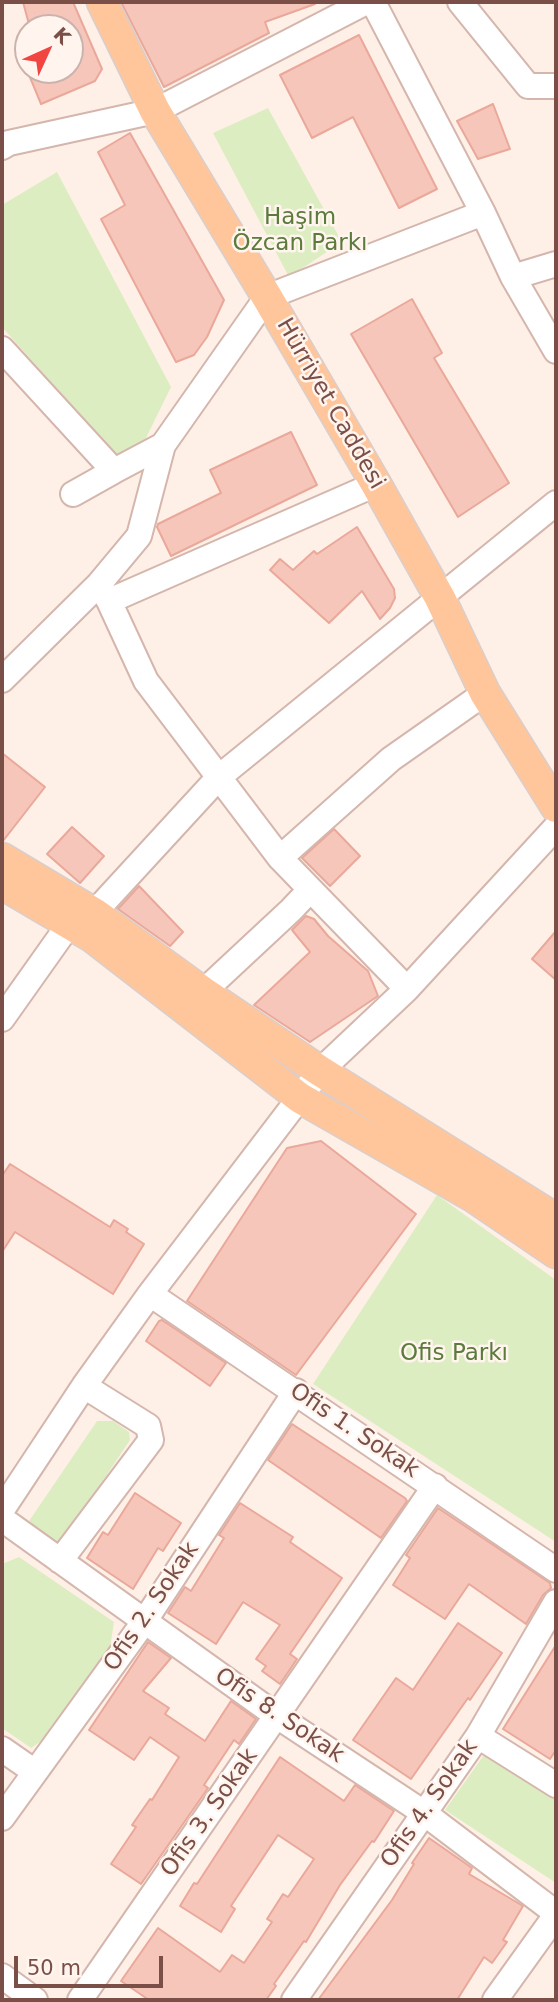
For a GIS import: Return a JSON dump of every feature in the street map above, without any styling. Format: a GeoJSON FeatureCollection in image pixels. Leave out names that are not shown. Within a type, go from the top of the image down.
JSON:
{"type":"FeatureCollection","features":[{"type":"Feature","properties":{"kind":"main road","name":"Hürriyet Caddesi"},"geometry":{"type":"LineString","coordinates":[[102,2],[155,111],[376,484],[440,598],[485,693],[556,807]]}},
{"type":"Feature","properties":{"kind":"main road"},"geometry":{"type":"LineString","coordinates":[[2,858],[82,918],[203,992],[320,1071],[556,1219]]}},
{"type":"Feature","properties":{"kind":"main road"},"geometry":{"type":"LineString","coordinates":[[2,884],[82,918],[103,945],[300,1098],[475,1198],[556,1253]]}},
{"type":"Feature","properties":{"kind":"street"},"geometry":{"type":"LineString","coordinates":[[4,141],[155,111],[366,2]]}},
{"type":"Feature","properties":{"kind":"street"},"geometry":{"type":"LineString","coordinates":[[373,2],[483,213],[513,277],[556,351]]}},
{"type":"Feature","properties":{"kind":"street"},"geometry":{"type":"LineString","coordinates":[[460,2],[528,86],[556,86]]}},
{"type":"Feature","properties":{"kind":"street"},"geometry":{"type":"LineString","coordinates":[[2,680],[104,593],[139,536],[163,445],[267,297],[483,213]]}},
{"type":"Feature","properties":{"kind":"street"},"geometry":{"type":"LineString","coordinates":[[513,277],[556,264]]}},
{"type":"Feature","properties":{"kind":"street"},"geometry":{"type":"LineString","coordinates":[[2,349],[114,471]]}},
{"type":"Feature","properties":{"kind":"street"},"geometry":{"type":"LineString","coordinates":[[73,494],[163,445]]}},
{"type":"Feature","properties":{"kind":"street"},"geometry":{"type":"LineString","coordinates":[[104,593],[376,484]]}},
{"type":"Feature","properties":{"kind":"street"},"geometry":{"type":"LineString","coordinates":[[2,1020],[82,918],[219,777],[556,503]]}},
{"type":"Feature","properties":{"kind":"street"},"geometry":{"type":"LineString","coordinates":[[104,593],[146,681],[280,858],[407,989]]}},
{"type":"Feature","properties":{"kind":"street"},"geometry":{"type":"LineString","coordinates":[[280,858],[391,759],[485,693]]}},
{"type":"Feature","properties":{"kind":"street"},"geometry":{"type":"LineString","coordinates":[[2,1510],[84,1386],[150,1294],[320,1071],[407,989],[556,827]]}},
{"type":"Feature","properties":{"kind":"street"},"geometry":{"type":"LineString","coordinates":[[203,992],[310,890]]}},
{"type":"Feature","properties":{"kind":"street","name":"Ofis 1. Sokak"},"geometry":{"type":"LineString","coordinates":[[150,1294],[556,1570]]}},
{"type":"Feature","properties":{"kind":"street"},"geometry":{"type":"LineString","coordinates":[[60,1561],[151,1440],[148,1426],[84,1386]]}},
{"type":"Feature","properties":{"kind":"street","name":"Ofis 2. Sokak"},"geometry":{"type":"LineString","coordinates":[[2,1818],[144,1622],[296,1391]]}},
{"type":"Feature","properties":{"kind":"street","name":"Ofis 3. Sokak"},"geometry":{"type":"LineString","coordinates":[[80,2000],[435,1486]]}},
{"type":"Feature","properties":{"kind":"street","name":"Ofis 8. Sokak"},"geometry":{"type":"LineString","coordinates":[[2,1519],[277,1716],[424,1813],[556,1914]]}},
{"type":"Feature","properties":{"kind":"street","name":"Ofis 4. Sokak"},"geometry":{"type":"LineString","coordinates":[[294,2000],[478,1736],[556,1602]]}},
{"type":"Feature","properties":{"kind":"street"},"geometry":{"type":"LineString","coordinates":[[478,1736],[556,1785]]}},
{"type":"Feature","properties":{"kind":"street"},"geometry":{"type":"LineString","coordinates":[[2,1749],[36,1772]]}},
{"type":"Feature","properties":{"kind":"street"},"geometry":{"type":"LineString","coordinates":[[495,2000],[556,1914]]}},
{"type":"Feature","properties":{"kind":"street"},"geometry":{"type":"LineString","coordinates":[[2,1976],[35,2000]]}},
{"type":"Feature","properties":{"kind":"green space","name":"Haşim Özcan Parkı"},"geometry":{"type":"Polygon","coordinates":[[[268,108],[342,242],[289,277],[213,133],[268,108]]]}},
{"type":"Feature","properties":{"kind":"green space"},"geometry":{"type":"Polygon","coordinates":[[[57,172],[171,387],[145,440],[119,459],[2,327],[2,205],[57,172]]]}},
{"type":"Feature","properties":{"kind":"green space","name":"Ofis Parkı"},"geometry":{"type":"Polygon","coordinates":[[[437,1195],[556,1280],[556,1542],[313,1384],[437,1195]]]}},
{"type":"Feature","properties":{"kind":"green space"},"geometry":{"type":"Polygon","coordinates":[[[97,1421],[113,1421],[129,1432],[130,1440],[57,1546],[32,1530],[29,1521],[97,1421]]]}},
{"type":"Feature","properties":{"kind":"green space"},"geometry":{"type":"Polygon","coordinates":[[[19,1557],[114,1622],[110,1648],[44,1739],[31,1748],[2,1728],[2,1564],[19,1557]]]}},
{"type":"Feature","properties":{"kind":"green space"},"geometry":{"type":"Polygon","coordinates":[[[486,1752],[556,1796],[556,1883],[445,1810],[486,1752]]]}},
{"type":"Feature","properties":{"kind":"building"},"geometry":{"type":"Polygon","coordinates":[[[23,2],[73,2],[78,14],[26,14],[23,2]]]}},
{"type":"Feature","properties":{"kind":"building"},"geometry":{"type":"Polygon","coordinates":[[[121,2],[315,4],[265,22],[269,33],[164,87],[121,2]]]}},
{"type":"Feature","properties":{"kind":"building"},"geometry":{"type":"Polygon","coordinates":[[[84,27],[102,69],[95,81],[41,104],[33,84],[84,84],[84,27]]]}},
{"type":"Feature","properties":{"kind":"building"},"geometry":{"type":"Polygon","coordinates":[[[359,35],[437,189],[399,208],[353,117],[312,138],[280,75],[359,35]]]}},
{"type":"Feature","properties":{"kind":"building"},"geometry":{"type":"Polygon","coordinates":[[[493,104],[510,149],[478,159],[457,121],[493,104]]]}},
{"type":"Feature","properties":{"kind":"building"},"geometry":{"type":"Polygon","coordinates":[[[130,133],[224,300],[207,337],[194,355],[176,362],[101,219],[125,205],[98,152],[130,133]]]}},
{"type":"Feature","properties":{"kind":"building"},"geometry":{"type":"Polygon","coordinates":[[[412,299],[442,353],[434,358],[509,483],[458,517],[351,334],[412,299]]]}},
{"type":"Feature","properties":{"kind":"building"},"geometry":{"type":"Polygon","coordinates":[[[291,432],[317,485],[171,556],[158,524],[221,493],[210,470],[291,432]]]}},
{"type":"Feature","properties":{"kind":"building"},"geometry":{"type":"Polygon","coordinates":[[[357,527],[394,589],[395,598],[380,619],[362,591],[329,623],[270,570],[280,559],[293,570],[314,551],[317,554],[357,527]]]}},
{"type":"Feature","properties":{"kind":"building"},"geometry":{"type":"Polygon","coordinates":[[[2,753],[45,787],[3,841],[2,841],[2,753]]]}},
{"type":"Feature","properties":{"kind":"building"},"geometry":{"type":"Polygon","coordinates":[[[72,827],[104,856],[80,883],[47,854],[72,827]]]}},
{"type":"Feature","properties":{"kind":"building"},"geometry":{"type":"Polygon","coordinates":[[[334,829],[360,856],[330,886],[302,858],[334,829]]]}},
{"type":"Feature","properties":{"kind":"building"},"geometry":{"type":"Polygon","coordinates":[[[139,886],[183,932],[170,946],[118,909],[139,886]]]}},
{"type":"Feature","properties":{"kind":"building"},"geometry":{"type":"Polygon","coordinates":[[[306,916],[314,919],[328,936],[368,971],[378,996],[310,1042],[254,1005],[310,952],[292,930],[306,916]]]}},
{"type":"Feature","properties":{"kind":"building"},"geometry":{"type":"Polygon","coordinates":[[[556,931],[556,980],[532,959],[556,931]]]}},
{"type":"Feature","properties":{"kind":"building"},"geometry":{"type":"Polygon","coordinates":[[[321,1141],[416,1214],[296,1375],[187,1301],[287,1148],[321,1141]]]}},
{"type":"Feature","properties":{"kind":"building"},"geometry":{"type":"Polygon","coordinates":[[[10,1164],[110,1227],[114,1220],[144,1244],[113,1294],[15,1232],[2,1252],[2,1176],[10,1164]]]}},
{"type":"Feature","properties":{"kind":"building"},"geometry":{"type":"Polygon","coordinates":[[[162,1320],[226,1363],[210,1386],[146,1341],[162,1320]]]}},
{"type":"Feature","properties":{"kind":"building"},"geometry":{"type":"Polygon","coordinates":[[[292,1424],[405,1498],[407,1501],[381,1538],[268,1460],[292,1424]]]}},
{"type":"Feature","properties":{"kind":"building"},"geometry":{"type":"Polygon","coordinates":[[[135,1493],[181,1523],[163,1551],[158,1548],[133,1589],[87,1558],[103,1532],[108,1535],[135,1493]]]}},
{"type":"Feature","properties":{"kind":"building"},"geometry":{"type":"Polygon","coordinates":[[[240,1503],[293,1537],[290,1542],[342,1578],[290,1654],[297,1659],[280,1684],[262,1671],[266,1666],[256,1659],[280,1625],[243,1602],[216,1644],[168,1613],[185,1587],[191,1591],[224,1538],[219,1535],[240,1503]]]}},
{"type":"Feature","properties":{"kind":"building"},"geometry":{"type":"Polygon","coordinates":[[[438,1508],[550,1583],[551,1588],[543,1595],[526,1624],[469,1584],[445,1619],[393,1585],[410,1558],[406,1555],[438,1508]]]}},
{"type":"Feature","properties":{"kind":"building"},"geometry":{"type":"Polygon","coordinates":[[[458,1623],[502,1653],[411,1779],[353,1740],[396,1678],[413,1690],[458,1623]]]}},
{"type":"Feature","properties":{"kind":"building"},"geometry":{"type":"Polygon","coordinates":[[[148,1642],[171,1658],[143,1691],[169,1708],[165,1714],[205,1741],[231,1701],[256,1719],[239,1744],[234,1740],[204,1785],[208,1788],[141,1884],[111,1864],[136,1827],[132,1825],[150,1799],[152,1800],[179,1757],[150,1737],[134,1760],[89,1730],[148,1642]]]}},
{"type":"Feature","properties":{"kind":"building"},"geometry":{"type":"Polygon","coordinates":[[[556,1645],[556,1750],[550,1759],[503,1729],[556,1645]]]}},
{"type":"Feature","properties":{"kind":"building"},"geometry":{"type":"Polygon","coordinates":[[[280,1757],[344,1801],[355,1785],[394,1811],[374,1842],[372,1841],[340,1885],[306,1942],[304,1941],[274,1984],[276,1986],[266,2000],[149,2000],[121,1981],[158,1928],[220,1972],[232,1955],[244,1963],[272,1922],[267,1919],[283,1894],[288,1897],[314,1859],[278,1835],[231,1906],[235,1909],[221,1932],[180,1906],[280,1757]]]}},
{"type":"Feature","properties":{"kind":"building"},"geometry":{"type":"Polygon","coordinates":[[[429,1838],[472,1868],[469,1874],[523,1906],[503,1940],[507,1942],[492,1963],[484,1957],[457,2000],[318,2000],[392,1900],[429,1838]]]}}]}
